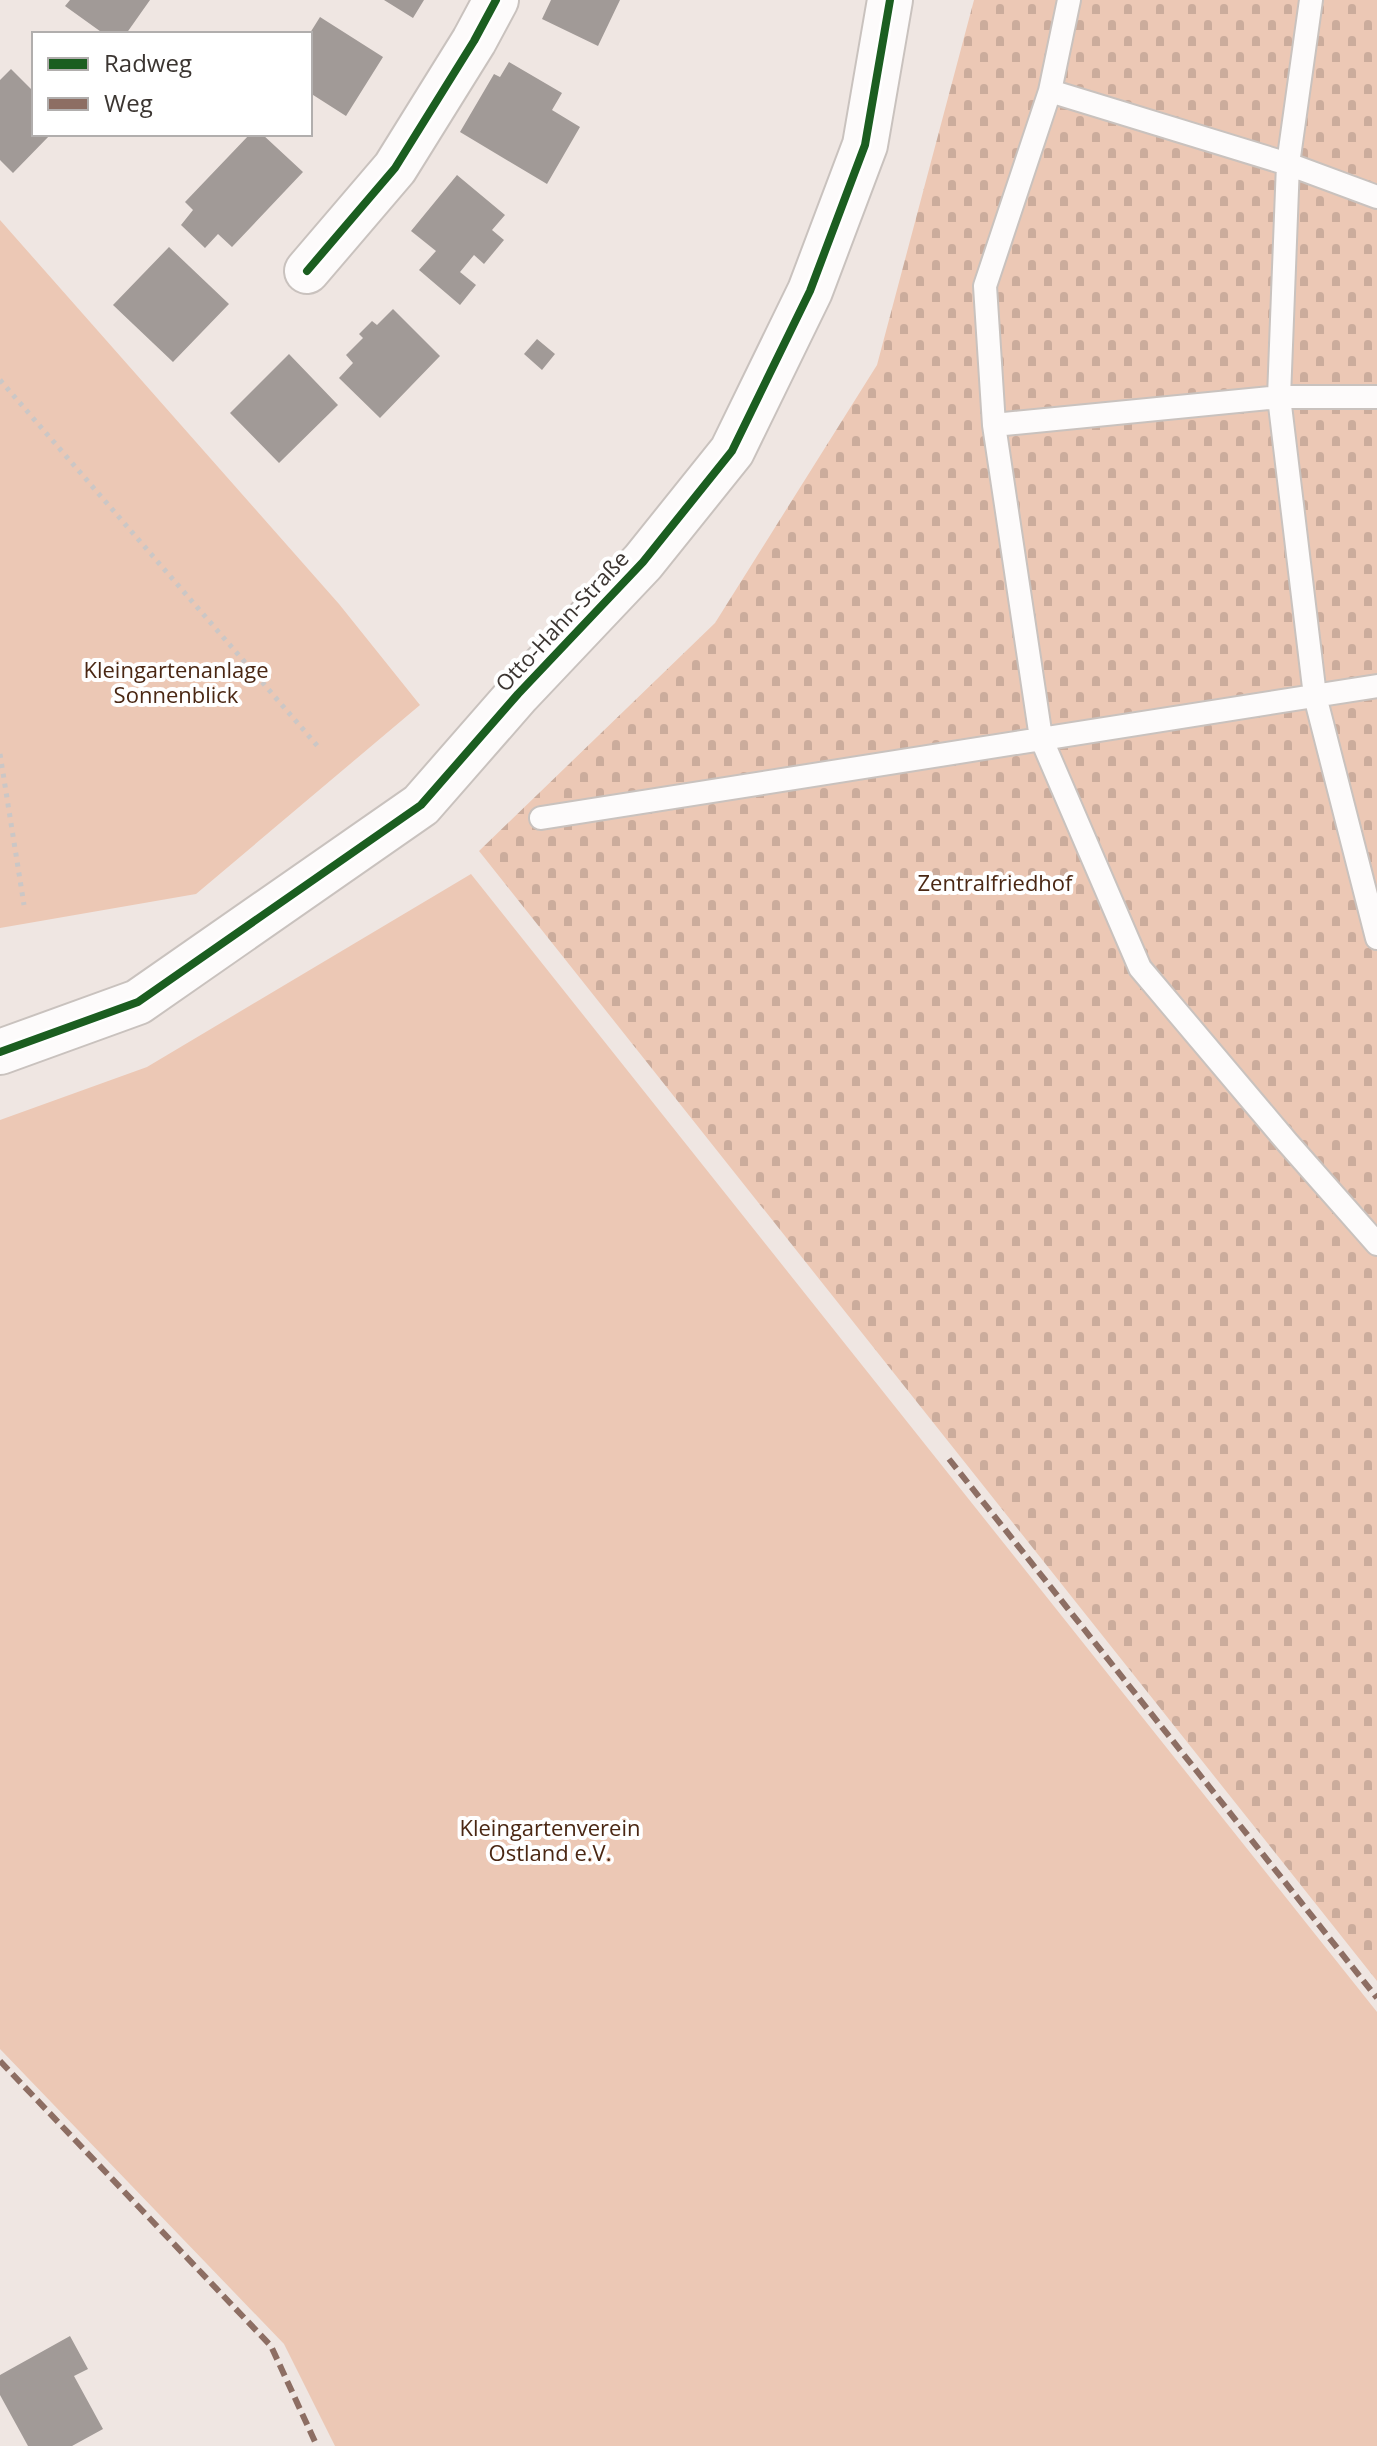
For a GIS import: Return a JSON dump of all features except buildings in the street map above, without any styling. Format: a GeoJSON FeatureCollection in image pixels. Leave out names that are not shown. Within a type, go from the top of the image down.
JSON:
{"type":"FeatureCollection","features":[{"type":"Feature","properties":{"kind":"street"},"geometry":{"type":"LineString","coordinates":[[307,271],[395,168],[496,0]]}},
{"type":"Feature","properties":{"kind":"street","name":"Otto-Hahn-Straße"},"geometry":{"type":"LineString","coordinates":[[0,1052],[138,1002],[421,805],[518,694],[643,562],[732,451],[810,291],[865,145],[890,0]]}},
{"type":"Feature","properties":{"kind":"lane"},"geometry":{"type":"LineString","coordinates":[[1069,0],[1050,91],[985,286],[994,425],[1041,738],[1140,968],[1377,1244]]}},
{"type":"Feature","properties":{"kind":"lane"},"geometry":{"type":"LineString","coordinates":[[1311,0],[1288,164],[1279,397],[1315,696],[1377,938]]}},
{"type":"Feature","properties":{"kind":"lane"},"geometry":{"type":"LineString","coordinates":[[1050,91],[1288,164],[1377,197]]}},
{"type":"Feature","properties":{"kind":"lane"},"geometry":{"type":"LineString","coordinates":[[994,425],[1279,397],[1377,397]]}},
{"type":"Feature","properties":{"kind":"lane"},"geometry":{"type":"LineString","coordinates":[[541,818],[1377,686]]}},
{"type":"Feature","properties":{"kind":"path"},"geometry":{"type":"LineString","coordinates":[[0,380],[321,750]]}},
{"type":"Feature","properties":{"kind":"path"},"geometry":{"type":"LineString","coordinates":[[0,754],[24,905]]}},
{"type":"Feature","properties":{"kind":"green space","name":"Zentralfriedhof"},"geometry":{"type":"Polygon","coordinates":[[[974,0],[1377,0],[1377,1981],[479,851],[715,623],[877,365],[974,0]]]}},
{"type":"Feature","properties":{"kind":"green space","name":"Kleingartenanlage Sonnenblick"},"geometry":{"type":"Polygon","coordinates":[[[0,220],[339,604],[420,705],[196,894],[0,928],[0,220]]]}},
{"type":"Feature","properties":{"kind":"green space","name":"Kleingartenverein Ostland e.V."},"geometry":{"type":"Polygon","coordinates":[[[471,874],[1377,2012],[1377,2446],[335,2446],[284,2344],[0,2049],[0,1120],[147,1067],[471,874]]]}},
{"type":"Feature","properties":{"kind":"marked path"},"geometry":{"type":"LineString","coordinates":[[949,1459],[1377,1998]]}},
{"type":"Feature","properties":{"kind":"marked path"},"geometry":{"type":"LineString","coordinates":[[0,2061],[271,2346],[317,2446]]}},
{"type":"Feature","properties":{"kind":"cycle path"},"geometry":{"type":"LineString","coordinates":[[307,271],[395,168],[496,0]]}},
{"type":"Feature","properties":{"kind":"cycle path"},"geometry":{"type":"LineString","coordinates":[[0,1052],[138,1002],[421,805],[518,694],[643,562],[732,451],[810,291],[865,145],[890,0]]}}]}
